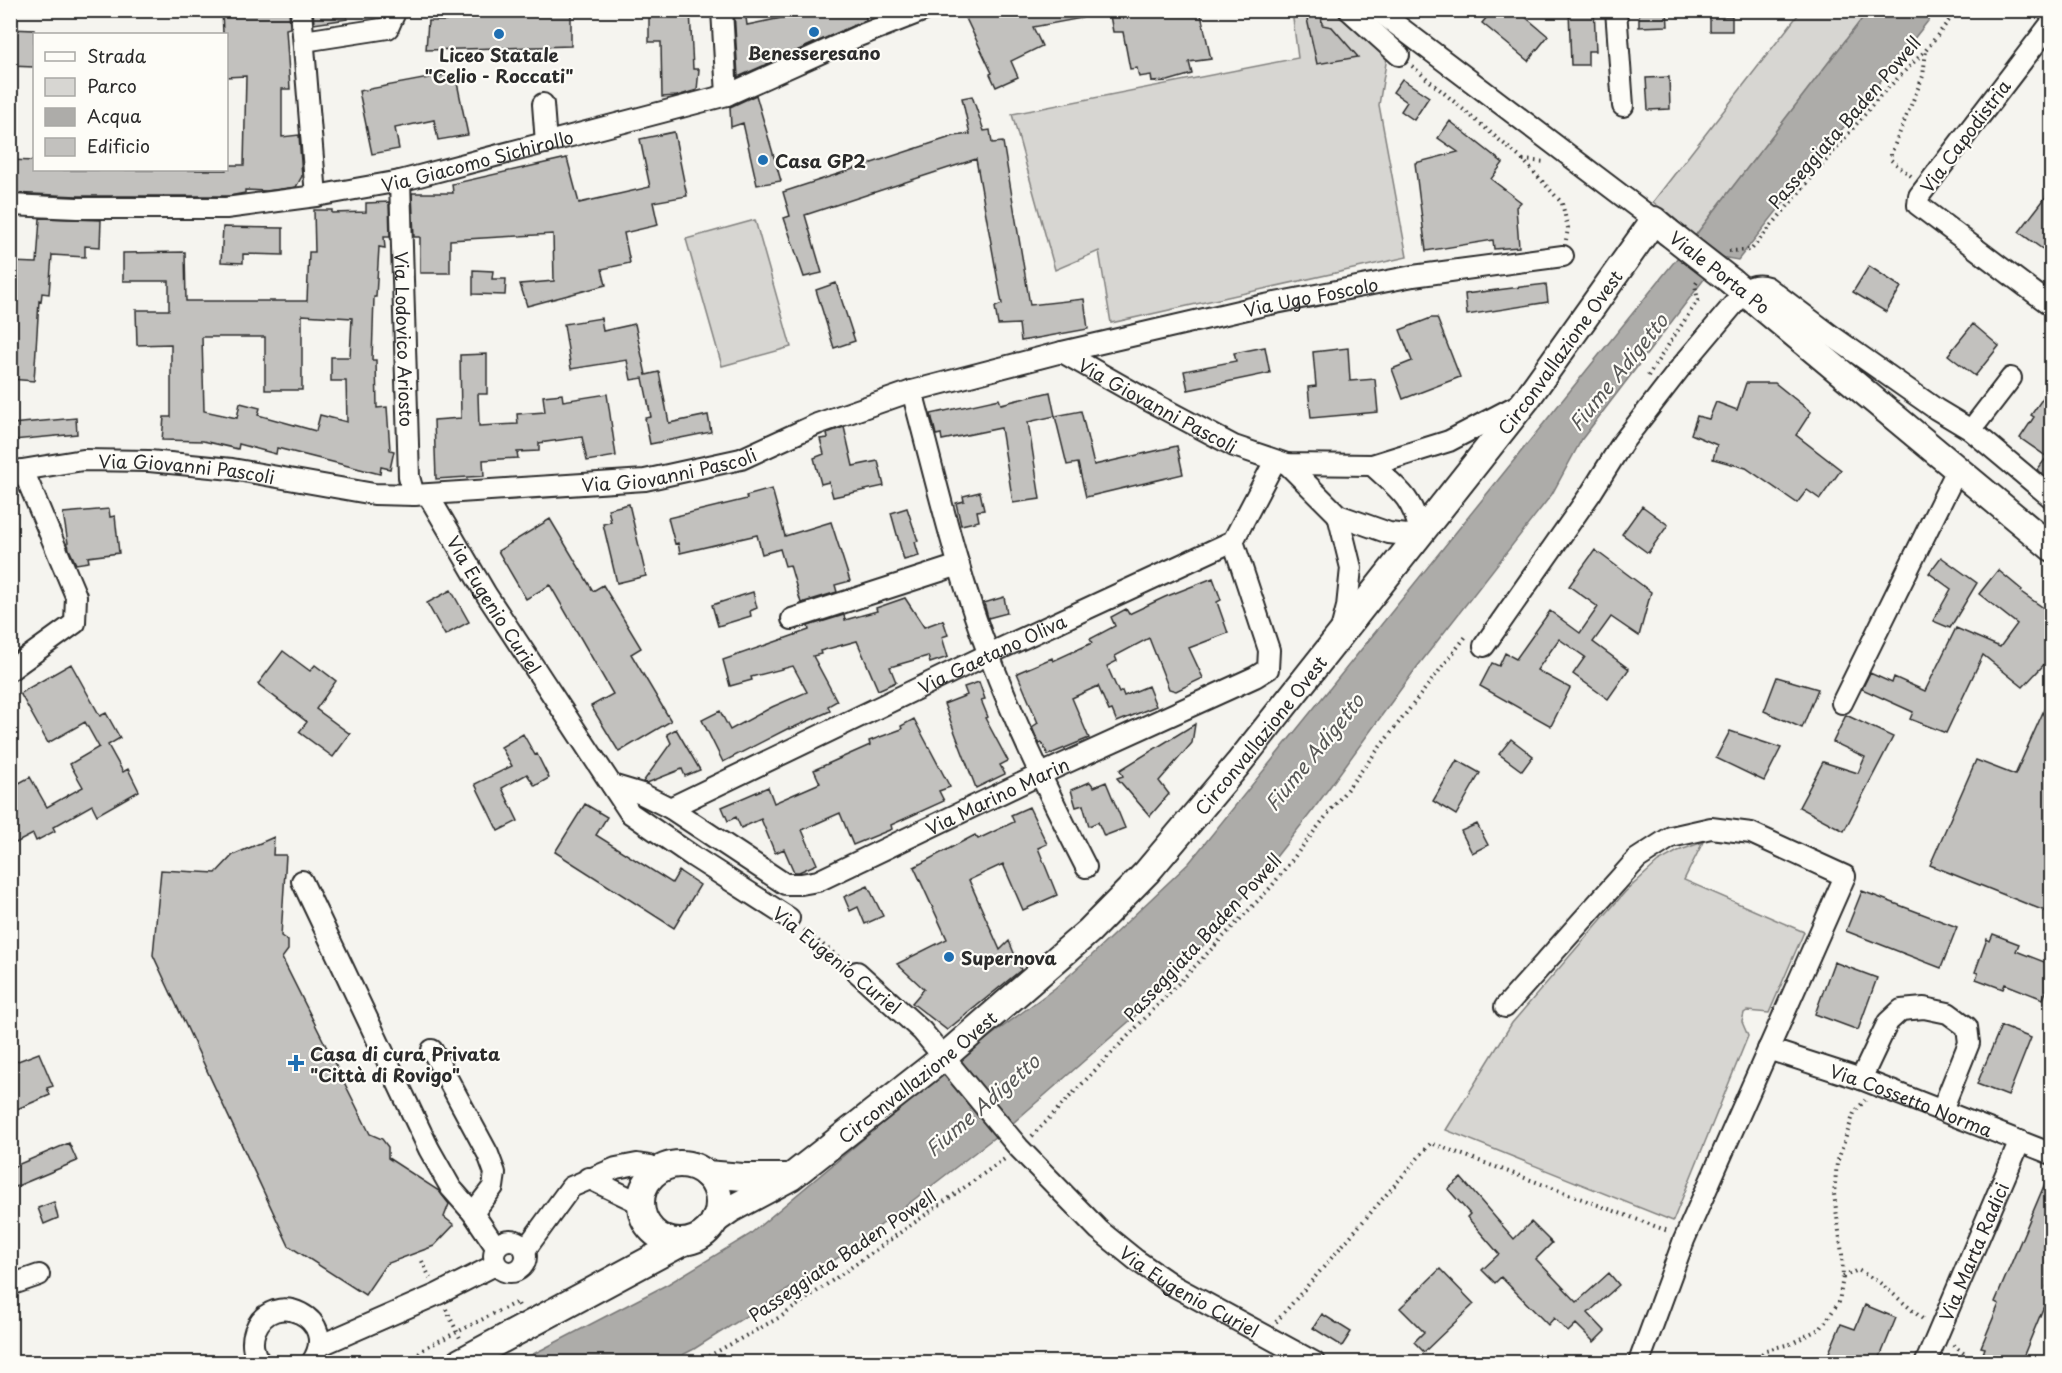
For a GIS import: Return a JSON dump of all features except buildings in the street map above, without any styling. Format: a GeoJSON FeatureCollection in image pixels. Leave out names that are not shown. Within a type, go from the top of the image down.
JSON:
{"type":"FeatureCollection","features":[{"type":"Feature","properties":{"kind":"main road","name":"Viale Porta Po"},"geometry":{"type":"LineString","coordinates":[[1661,226],[1739,287],[2052,548]]}},
{"type":"Feature","properties":{"kind":"main road","name":"Circonvallazione Ovest"},"geometry":{"type":"LineString","coordinates":[[714,1221],[731,1209],[791,1177],[947,1061],[1089,931],[1147,872],[1238,764],[1661,226]]}},
{"type":"Feature","properties":{"kind":"main road"},"geometry":{"type":"LineString","coordinates":[[460,1362],[529,1326],[683,1242],[701,1235],[714,1221],[718,1209],[718,1196],[714,1184],[706,1174],[696,1167],[683,1163],[670,1164],[649,1178],[642,1190],[643,1233],[637,1247],[625,1264],[605,1284]]}},
{"type":"Feature","properties":{"kind":"main road"},"geometry":{"type":"LineString","coordinates":[[706,1174],[791,1177]]}},
{"type":"Feature","properties":{"kind":"main road"},"geometry":{"type":"LineString","coordinates":[[641,1209],[648,1227],[658,1236],[670,1241],[683,1242]]}},
{"type":"Feature","properties":{"kind":"street"},"geometry":{"type":"LineString","coordinates":[[301,10],[316,196]]}},
{"type":"Feature","properties":{"kind":"street"},"geometry":{"type":"LineString","coordinates":[[304,41],[388,28],[396,10]]}},
{"type":"Feature","properties":{"kind":"street"},"geometry":{"type":"LineString","coordinates":[[722,10],[728,95]]}},
{"type":"Feature","properties":{"kind":"street","name":"Via Giacomo Sichirollo"},"geometry":{"type":"LineString","coordinates":[[10,205],[77,208],[226,208],[400,182],[728,95],[856,37],[925,10]]}},
{"type":"Feature","properties":{"kind":"street"},"geometry":{"type":"LineString","coordinates":[[1349,10],[1399,55]]}},
{"type":"Feature","properties":{"kind":"street","name":"Viale Porta Po"},"geometry":{"type":"LineString","coordinates":[[1377,10],[1661,226]]}},
{"type":"Feature","properties":{"kind":"street"},"geometry":{"type":"LineString","coordinates":[[1616,10],[1623,106]]}},
{"type":"Feature","properties":{"kind":"street","name":"Via Capodistria"},"geometry":{"type":"LineString","coordinates":[[2052,22],[1919,196],[1918,205],[2052,306]]}},
{"type":"Feature","properties":{"kind":"street"},"geometry":{"type":"LineString","coordinates":[[543,104],[546,143]]}},
{"type":"Feature","properties":{"kind":"street","name":"Via Lodovico Ariosto"},"geometry":{"type":"LineString","coordinates":[[400,182],[410,477],[421,495]]}},
{"type":"Feature","properties":{"kind":"street","name":"Via Ugo Foscolo"},"geometry":{"type":"LineString","coordinates":[[1062,352],[1260,306],[1413,276],[1563,256]]}},
{"type":"Feature","properties":{"kind":"street"},"geometry":{"type":"LineString","coordinates":[[1484,646],[1591,493],[1623,442],[1739,287],[1760,284],[1767,286],[1842,343],[1936,409],[1971,430],[2052,498]]}},
{"type":"Feature","properties":{"kind":"street","name":"Via Giovanni Pascoli"},"geometry":{"type":"LineString","coordinates":[[17,471],[83,460],[149,461],[232,469],[374,494],[421,495],[645,480],[741,459],[817,424],[912,392],[1062,352],[1234,446],[1281,463]]}},
{"type":"Feature","properties":{"kind":"street"},"geometry":{"type":"LineString","coordinates":[[1971,430],[2011,378]]}},
{"type":"Feature","properties":{"kind":"street"},"geometry":{"type":"LineString","coordinates":[[912,392],[959,565],[988,654],[1039,775],[1086,867]]}},
{"type":"Feature","properties":{"kind":"street"},"geometry":{"type":"LineString","coordinates":[[1281,463],[1372,465],[1449,441],[1498,417],[1526,400]]}},
{"type":"Feature","properties":{"kind":"street"},"geometry":{"type":"LineString","coordinates":[[1281,463],[1338,515],[1389,533],[1407,535],[1420,532],[1417,518],[1408,498],[1372,465]]}},
{"type":"Feature","properties":{"kind":"street"},"geometry":{"type":"LineString","coordinates":[[1233,541],[1281,463]]}},
{"type":"Feature","properties":{"kind":"street"},"geometry":{"type":"LineString","coordinates":[[1842,703],[1957,470]]}},
{"type":"Feature","properties":{"kind":"street"},"geometry":{"type":"LineString","coordinates":[[10,670],[75,623],[76,596],[17,471]]}},
{"type":"Feature","properties":{"kind":"street","name":"Via Eugenio Curiel"},"geometry":{"type":"LineString","coordinates":[[421,495],[630,813],[789,918]]}},
{"type":"Feature","properties":{"kind":"street"},"geometry":{"type":"LineString","coordinates":[[1338,515],[1351,568],[1347,607],[1341,632]]}},
{"type":"Feature","properties":{"kind":"street","name":"Via Gaetano Oliva"},"geometry":{"type":"LineString","coordinates":[[670,808],[988,654],[1233,541]]}},
{"type":"Feature","properties":{"kind":"street","name":"Via Marino Marin"},"geometry":{"type":"LineString","coordinates":[[612,785],[642,794],[670,808],[785,884],[818,881],[1268,669],[1269,650],[1233,541]]}},
{"type":"Feature","properties":{"kind":"street"},"geometry":{"type":"LineString","coordinates":[[792,619],[959,565]]}},
{"type":"Feature","properties":{"kind":"street"},"geometry":{"type":"LineString","coordinates":[[1505,1007],[1637,859],[1671,837],[1711,828],[1750,833],[1845,876],[1684,1240],[1639,1362]]}},
{"type":"Feature","properties":{"kind":"street"},"geometry":{"type":"LineString","coordinates":[[302,881],[429,1149],[451,1188],[473,1213],[496,1256],[499,1269],[509,1273],[519,1270],[525,1261],[525,1250],[513,1240],[503,1241],[496,1256],[438,1294],[315,1354]]}},
{"type":"Feature","properties":{"kind":"street","name":"Via Eugenio Curiel"},"geometry":{"type":"LineString","coordinates":[[857,972],[902,1012],[947,1061],[1017,1146],[1099,1230],[1136,1260],[1174,1286],[1314,1362]]}},
{"type":"Feature","properties":{"kind":"street"},"geometry":{"type":"LineString","coordinates":[[1869,1083],[1888,1022],[1901,1010],[1924,1008],[1948,1013],[1967,1027],[1969,1043],[1942,1110]]}},
{"type":"Feature","properties":{"kind":"street","name":"Via Cossetto Norma"},"geometry":{"type":"LineString","coordinates":[[1768,1049],[1869,1083],[2052,1154]]}},
{"type":"Feature","properties":{"kind":"street"},"geometry":{"type":"LineString","coordinates":[[432,1050],[488,1154],[495,1173],[493,1187],[473,1213]]}},
{"type":"Feature","properties":{"kind":"street","name":"Via Marta Radici"},"geometry":{"type":"LineString","coordinates":[[1926,1362],[2020,1141]]}},
{"type":"Feature","properties":{"kind":"street"},"geometry":{"type":"LineString","coordinates":[[525,1250],[571,1187],[616,1168],[637,1164],[658,1170]]}},
{"type":"Feature","properties":{"kind":"street"},"geometry":{"type":"LineString","coordinates":[[588,1178],[641,1209]]}},
{"type":"Feature","properties":{"kind":"street"},"geometry":{"type":"LineString","coordinates":[[10,1285],[39,1275]]}},
{"type":"Feature","properties":{"kind":"street"},"geometry":{"type":"LineString","coordinates":[[260,1362],[254,1349],[253,1338],[256,1328],[270,1313],[280,1310],[290,1309],[309,1318],[319,1336],[315,1354]]}},
{"type":"Feature","properties":{"kind":"path","name":"Passeggiata Baden Powell"},"geometry":{"type":"LineString","coordinates":[[1751,250],[1880,96],[1926,50],[1957,10]]}},
{"type":"Feature","properties":{"kind":"path"},"geometry":{"type":"LineString","coordinates":[[1926,50],[1923,76],[1890,160],[1926,187]]}},
{"type":"Feature","properties":{"kind":"path"},"geometry":{"type":"LineString","coordinates":[[1399,55],[1523,160],[1562,203],[1568,228],[1563,256]]}},
{"type":"Feature","properties":{"kind":"path"},"geometry":{"type":"LineString","coordinates":[[1641,385],[1698,300]]}},
{"type":"Feature","properties":{"kind":"path","name":"Passeggiata Baden Powell"},"geometry":{"type":"LineString","coordinates":[[698,1362],[782,1316],[1005,1159],[1017,1146],[1030,1138],[1271,887],[1472,628]]}},
{"type":"Feature","properties":{"kind":"path","name":"Via Eugenio Curiel"},"geometry":{"type":"LineString","coordinates":[[789,918],[857,972]]}},
{"type":"Feature","properties":{"kind":"path"},"geometry":{"type":"LineString","coordinates":[[1753,1362],[1766,1350],[1790,1344],[1821,1329],[1839,1302],[1843,1277],[1834,1194],[1837,1163],[1854,1113],[1869,1083]]}},
{"type":"Feature","properties":{"kind":"path"},"geometry":{"type":"LineString","coordinates":[[1264,1336],[1431,1143],[1667,1229],[1669,1234]]}},
{"type":"Feature","properties":{"kind":"path"},"geometry":{"type":"LineString","coordinates":[[1843,1277],[1858,1270],[1880,1282],[1938,1334],[1975,1362]]}},
{"type":"Feature","properties":{"kind":"path"},"geometry":{"type":"LineString","coordinates":[[410,1362],[425,1348],[517,1302],[529,1326]]}},
{"type":"Feature","properties":{"kind":"path"},"geometry":{"type":"LineString","coordinates":[[2048,1362],[2052,1354]]}},
{"type":"Feature","properties":{"kind":"green space"},"geometry":{"type":"Polygon","coordinates":[[[1292,11],[1348,11],[1390,39],[1379,105],[1407,257],[1111,323],[1099,251],[1055,270],[1012,114],[1298,58],[1292,11]]]}},
{"type":"Feature","properties":{"kind":"green space"},"geometry":{"type":"Polygon","coordinates":[[[1801,11],[1868,11],[1695,236],[1653,202],[1801,11]]]}},
{"type":"Feature","properties":{"kind":"green space"},"geometry":{"type":"Polygon","coordinates":[[[755,220],[791,347],[722,366],[686,239],[755,220]]]}},
{"type":"Feature","properties":{"kind":"green space"},"geometry":{"type":"Polygon","coordinates":[[[1703,842],[1684,880],[1804,932],[1769,1013],[1747,1011],[1744,1013],[1742,1022],[1748,1036],[1673,1221],[1446,1130],[1512,1023],[1625,892],[1658,862],[1678,851],[1703,842]]]}},
{"type":"Feature","properties":{"kind":"water","name":"Fiume Adigetto"},"geometry":{"type":"Polygon","coordinates":[[[1868,11],[1936,11],[1738,260],[1721,257],[1582,439],[1552,494],[1414,671],[1313,810],[1201,948],[1133,1018],[1013,1123],[841,1256],[694,1349],[669,1362],[518,1362],[668,1284],[749,1235],[954,1063],[1055,988],[1189,863],[1695,236],[1868,11]]]}},
{"type":"Feature","properties":{"kind":"place","name":"Benesseresano"},"geometry":{"type":"Point","coordinates":[814,32]}},
{"type":"Feature","properties":{"kind":"place","name":"Liceo Statale \"Celio - Roccati\""},"geometry":{"type":"Point","coordinates":[499,34]}},
{"type":"Feature","properties":{"kind":"place","name":"Casa GP2"},"geometry":{"type":"Point","coordinates":[763,160]}},
{"type":"Feature","properties":{"kind":"place","name":"Supernova"},"geometry":{"type":"Point","coordinates":[949,957]}},
{"type":"Feature","properties":{"kind":"place","name":"Casa di cura Privata \"Città di Rovigo\""},"geometry":{"type":"Point","coordinates":[296,1063]}}]}
